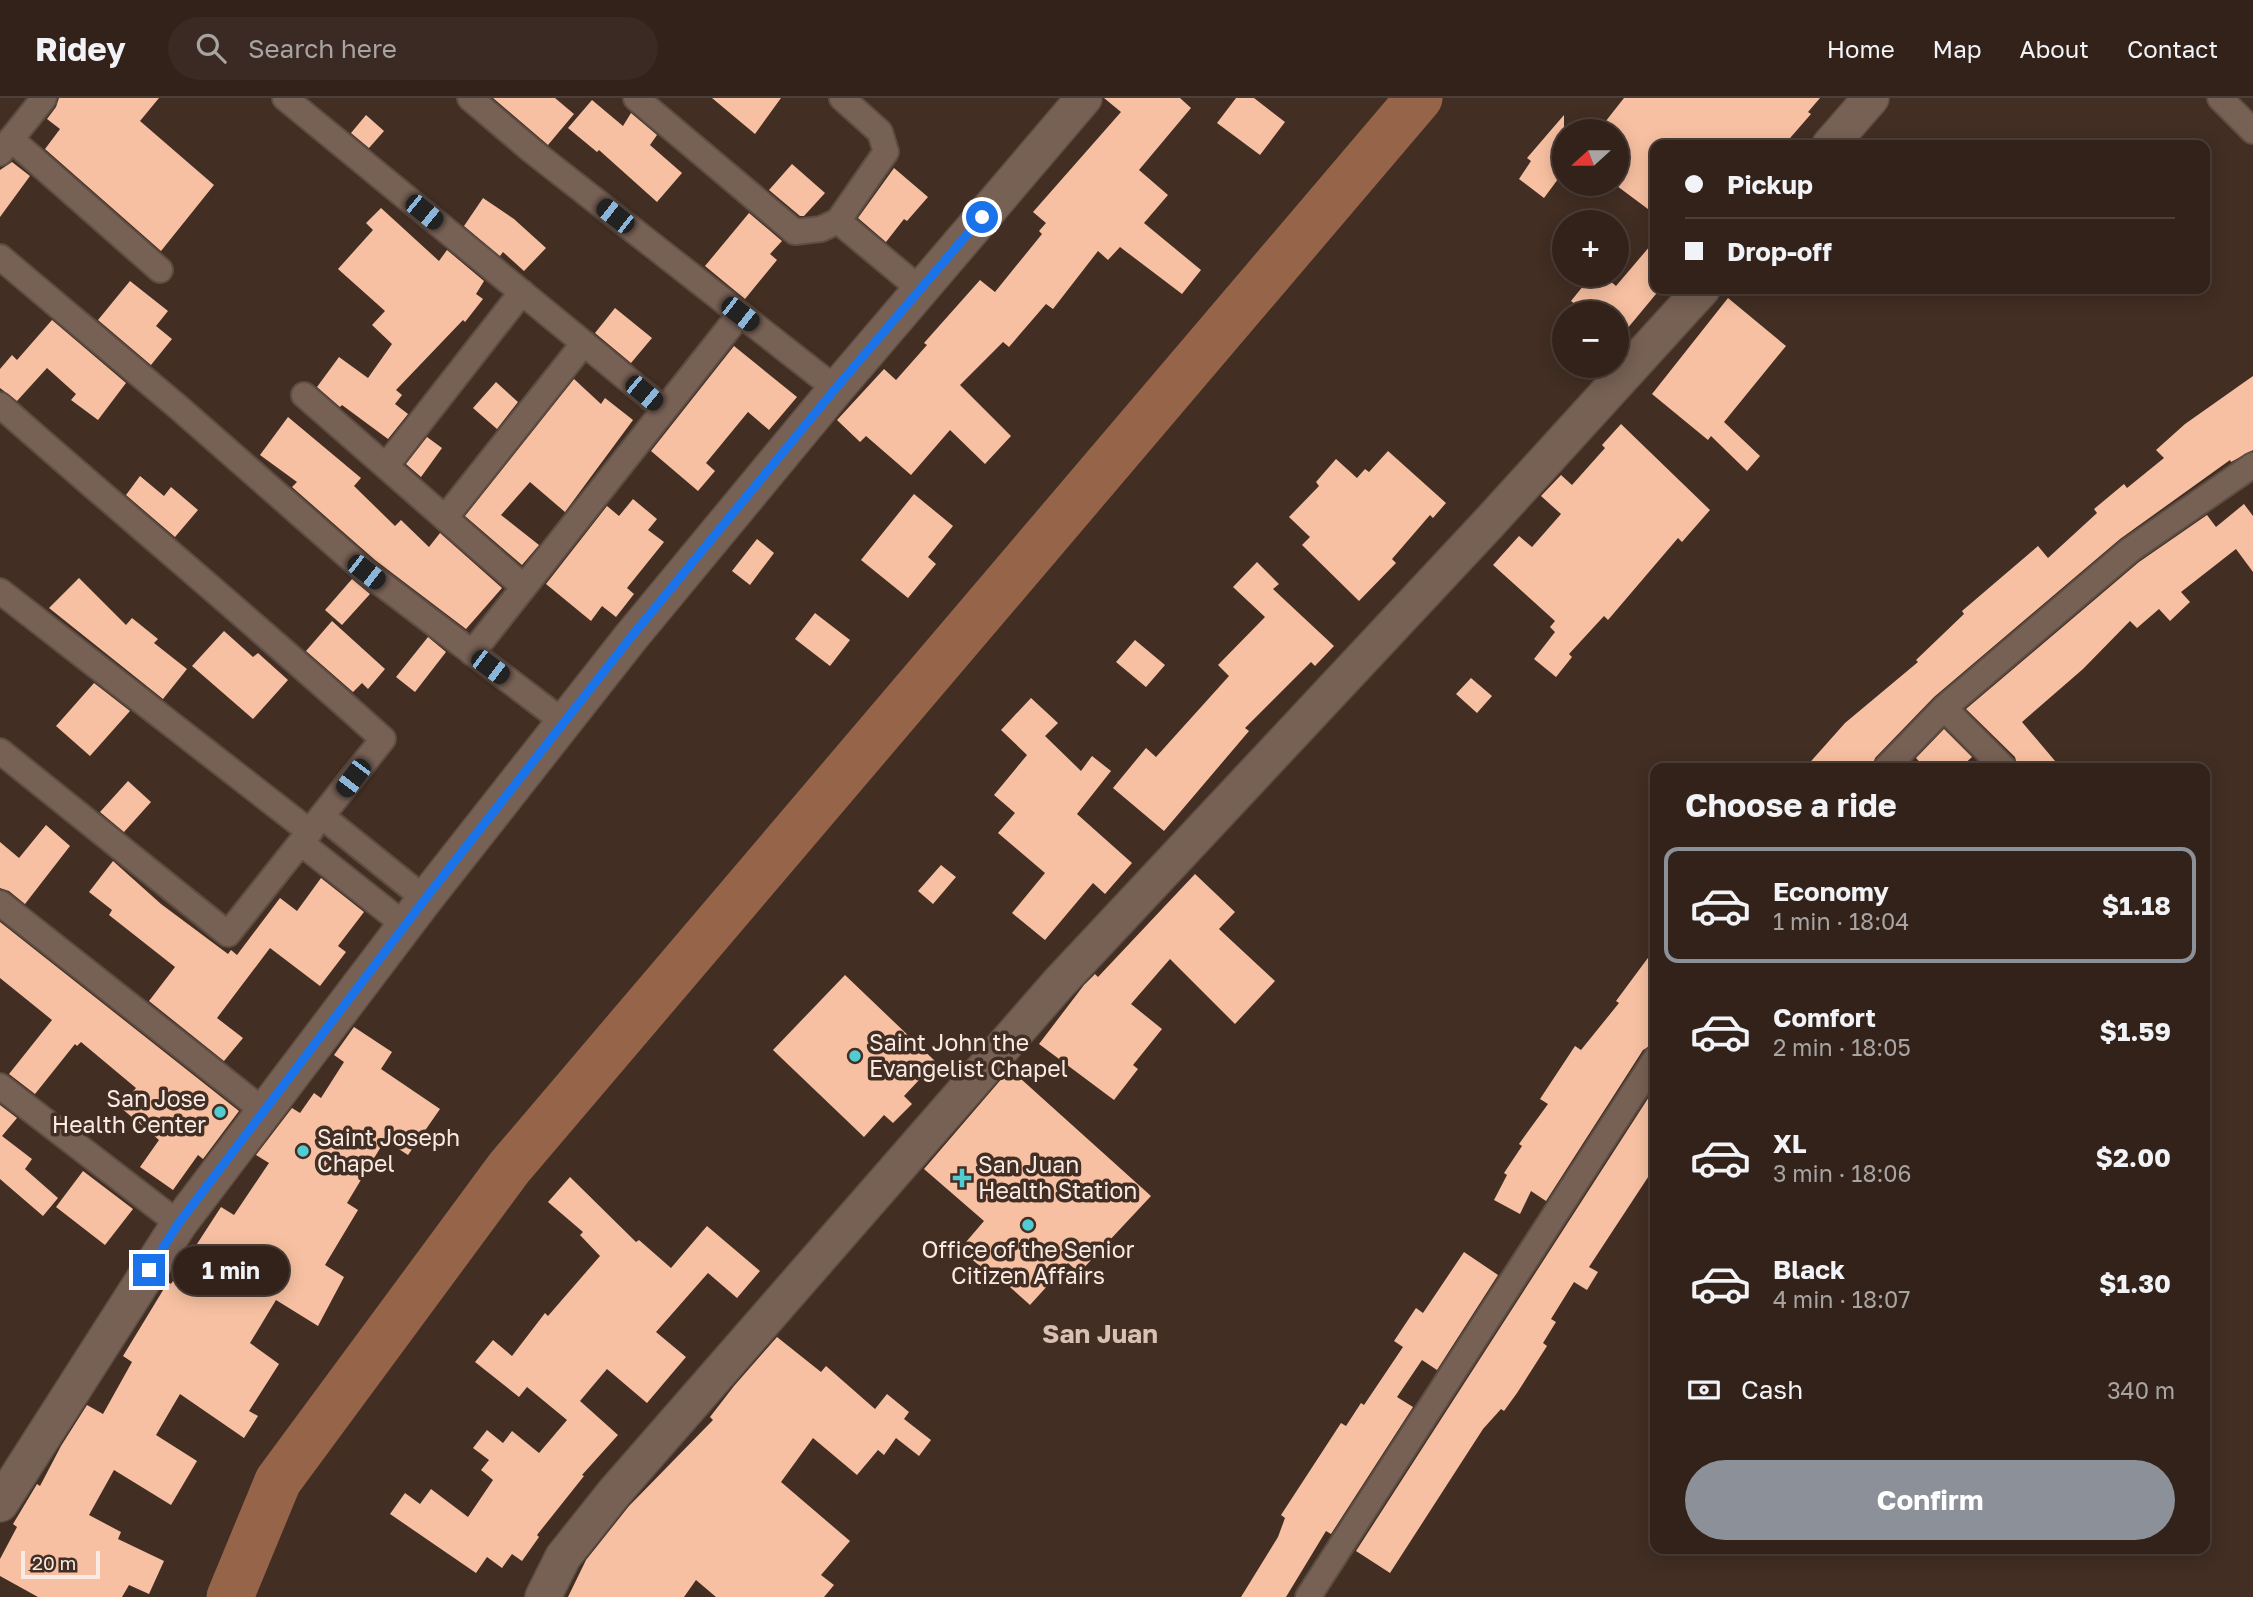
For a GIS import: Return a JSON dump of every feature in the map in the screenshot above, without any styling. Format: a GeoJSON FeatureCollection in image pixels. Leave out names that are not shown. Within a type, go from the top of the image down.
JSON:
{"type":"FeatureCollection","features":[{"type":"Feature","properties":{"kind":"main road"},"geometry":{"type":"LineString","coordinates":[[0,1504],[178,1224],[415,913],[835,389],[1084,98]]}},
{"type":"Feature","properties":{"kind":"main road"},"geometry":{"type":"LineString","coordinates":[[1834,140],[1871,98]]}},
{"type":"Feature","properties":{"kind":"main road"},"geometry":{"type":"LineString","coordinates":[[543,1597],[564,1557],[614,1493],[1058,984],[1488,524],[1697,294]]}},
{"type":"Feature","properties":{"kind":"street"},"geometry":{"type":"LineString","coordinates":[[44,98],[6,146],[160,270]]}},
{"type":"Feature","properties":{"kind":"street"},"geometry":{"type":"LineString","coordinates":[[285,98],[664,409]]}},
{"type":"Feature","properties":{"kind":"street"},"geometry":{"type":"LineString","coordinates":[[470,98],[531,150],[835,389]]}},
{"type":"Feature","properties":{"kind":"street"},"geometry":{"type":"LineString","coordinates":[[636,98],[795,232],[821,229],[838,222],[886,152],[880,132],[842,98]]}},
{"type":"Feature","properties":{"kind":"street"},"geometry":{"type":"LineString","coordinates":[[2220,98],[2253,131]]}},
{"type":"Feature","properties":{"kind":"street"},"geometry":{"type":"LineString","coordinates":[[838,222],[920,290]]}},
{"type":"Feature","properties":{"kind":"street"},"geometry":{"type":"LineString","coordinates":[[0,257],[169,399],[366,572],[565,723]]}},
{"type":"Feature","properties":{"kind":"street"},"geometry":{"type":"LineString","coordinates":[[386,466],[522,292]]}},
{"type":"Feature","properties":{"kind":"street"},"geometry":{"type":"LineString","coordinates":[[472,653],[740,314]]}},
{"type":"Feature","properties":{"kind":"street"},"geometry":{"type":"LineString","coordinates":[[445,518],[584,344]]}},
{"type":"Feature","properties":{"kind":"street"},"geometry":{"type":"LineString","coordinates":[[304,395],[524,587]]}},
{"type":"Feature","properties":{"kind":"street"},"geometry":{"type":"LineString","coordinates":[[0,405],[297,661],[383,739],[228,934],[0,751]]}},
{"type":"Feature","properties":{"kind":"street"},"geometry":{"type":"LineString","coordinates":[[1891,763],[1944,708],[2130,550],[2253,465]]}},
{"type":"Feature","properties":{"kind":"street"},"geometry":{"type":"LineString","coordinates":[[0,590],[415,913]]}},
{"type":"Feature","properties":{"kind":"street"},"geometry":{"type":"LineString","coordinates":[[1944,708],[1999,763]]}},
{"type":"Feature","properties":{"kind":"street"},"geometry":{"type":"LineString","coordinates":[[312,831],[415,913]]}},
{"type":"Feature","properties":{"kind":"street"},"geometry":{"type":"LineString","coordinates":[[0,903],[265,1112]]}},
{"type":"Feature","properties":{"kind":"street"},"geometry":{"type":"LineString","coordinates":[[1308,1597],[1650,1067]]}},
{"type":"Feature","properties":{"kind":"street"},"geometry":{"type":"LineString","coordinates":[[0,1086],[178,1224]]}},
{"type":"Feature","properties":{"kind":"building"},"geometry":{"type":"Polygon","coordinates":[[[59,98],[159,98],[140,121],[214,185],[161,251],[45,149],[60,129],[47,119],[59,98]]]}},
{"type":"Feature","properties":{"kind":"building"},"geometry":{"type":"Polygon","coordinates":[[[493,98],[555,98],[574,114],[548,145],[493,98]]]}},
{"type":"Feature","properties":{"kind":"building"},"geometry":{"type":"Polygon","coordinates":[[[712,98],[781,98],[755,134],[712,98]]]}},
{"type":"Feature","properties":{"kind":"building"},"geometry":{"type":"Polygon","coordinates":[[[1104,98],[1180,98],[1191,108],[1139,170],[1168,195],[1144,223],[1201,270],[1182,294],[1120,247],[1108,260],[1098,251],[1053,309],[1046,304],[1009,347],[1003,342],[960,385],[1011,436],[985,464],[950,430],[911,475],[866,436],[860,442],[837,420],[884,369],[896,380],[927,345],[924,343],[980,280],[995,292],[1042,234],[1039,231],[1046,223],[1033,212],[1121,112],[1104,98]]]}},
{"type":"Feature","properties":{"kind":"building"},"geometry":{"type":"Polygon","coordinates":[[[1236,98],[1254,98],[1285,122],[1260,155],[1217,123],[1236,98]]]}},
{"type":"Feature","properties":{"kind":"building"},"geometry":{"type":"Polygon","coordinates":[[[1624,98],[1820,98],[1808,112],[1811,114],[1788,140],[1650,140],[1650,211],[1629,195],[1629,119],[1607,119],[1624,98]]]}},
{"type":"Feature","properties":{"kind":"building"},"geometry":{"type":"Polygon","coordinates":[[[592,100],[623,126],[631,113],[657,135],[650,145],[682,173],[657,202],[599,150],[597,152],[568,128],[592,100]]]}},
{"type":"Feature","properties":{"kind":"building"},"geometry":{"type":"Polygon","coordinates":[[[366,115],[384,131],[369,148],[351,133],[366,115]]]}},
{"type":"Feature","properties":{"kind":"building"},"geometry":{"type":"Polygon","coordinates":[[[1552,129],[1552,187],[1544,198],[1519,179],[1531,161],[1527,158],[1552,129]]]}},
{"type":"Feature","properties":{"kind":"building"},"geometry":{"type":"Polygon","coordinates":[[[12,162],[30,176],[0,217],[0,170],[12,162]]]}},
{"type":"Feature","properties":{"kind":"building"},"geometry":{"type":"Polygon","coordinates":[[[792,164],[825,193],[804,216],[800,216],[769,190],[792,164]]]}},
{"type":"Feature","properties":{"kind":"building"},"geometry":{"type":"Polygon","coordinates":[[[894,168],[928,197],[907,221],[904,219],[886,242],[858,218],[894,168]]]}},
{"type":"Feature","properties":{"kind":"building"},"geometry":{"type":"Polygon","coordinates":[[[483,198],[514,219],[546,248],[524,271],[503,252],[500,256],[464,226],[483,198]]]}},
{"type":"Feature","properties":{"kind":"building"},"geometry":{"type":"Polygon","coordinates":[[[381,208],[439,261],[447,250],[484,281],[476,294],[483,299],[465,322],[463,320],[396,390],[402,395],[395,404],[408,414],[388,439],[342,405],[340,407],[317,387],[339,357],[368,378],[392,344],[372,325],[385,311],[338,269],[373,230],[366,223],[381,208]]]}},
{"type":"Feature","properties":{"kind":"building"},"geometry":{"type":"Polygon","coordinates":[[[749,213],[782,241],[770,254],[777,260],[745,299],[705,266],[749,213]]]}},
{"type":"Feature","properties":{"kind":"building"},"geometry":{"type":"Polygon","coordinates":[[[1650,246],[1650,294],[1656,294],[1629,327],[1629,301],[1571,301],[1582,287],[1629,287],[1629,271],[1650,246]]]}},
{"type":"Feature","properties":{"kind":"building"},"geometry":{"type":"Polygon","coordinates":[[[130,281],[168,311],[156,326],[172,339],[151,365],[98,320],[130,281]]]}},
{"type":"Feature","properties":{"kind":"building"},"geometry":{"type":"Polygon","coordinates":[[[1728,298],[1786,346],[1724,422],[1760,456],[1747,471],[1711,436],[1708,440],[1652,394],[1728,298]]]}},
{"type":"Feature","properties":{"kind":"building"},"geometry":{"type":"Polygon","coordinates":[[[615,308],[652,338],[631,363],[595,333],[615,308]]]}},
{"type":"Feature","properties":{"kind":"building"},"geometry":{"type":"Polygon","coordinates":[[[52,320],[126,383],[98,420],[71,400],[76,394],[47,368],[17,401],[0,388],[0,369],[12,355],[17,360],[52,320]]]}},
{"type":"Feature","properties":{"kind":"building"},"geometry":{"type":"Polygon","coordinates":[[[734,346],[797,397],[769,430],[748,412],[706,463],[715,471],[698,491],[651,451],[734,346]]]}},
{"type":"Feature","properties":{"kind":"building"},"geometry":{"type":"Polygon","coordinates":[[[2253,376],[2253,450],[2231,462],[2230,460],[2120,539],[1934,697],[1875,758],[1874,763],[1809,763],[1845,723],[1918,662],[1916,660],[1964,614],[1962,611],[2038,546],[2048,558],[2097,513],[2094,509],[2124,484],[2127,488],[2164,458],[2156,450],[2185,424],[2253,376]]]}},
{"type":"Feature","properties":{"kind":"building"},"geometry":{"type":"Polygon","coordinates":[[[574,379],[601,404],[605,398],[633,420],[565,512],[530,482],[501,515],[539,545],[522,565],[465,516],[574,379]]]}},
{"type":"Feature","properties":{"kind":"building"},"geometry":{"type":"Polygon","coordinates":[[[496,382],[518,402],[497,429],[473,408],[496,382]]]}},
{"type":"Feature","properties":{"kind":"building"},"geometry":{"type":"Polygon","coordinates":[[[288,417],[361,478],[354,486],[395,526],[401,520],[429,547],[440,533],[502,588],[466,629],[375,560],[292,487],[297,482],[260,455],[288,417]]]}},
{"type":"Feature","properties":{"kind":"building"},"geometry":{"type":"Polygon","coordinates":[[[1621,424],[1710,510],[1682,542],[1678,538],[1608,620],[1604,616],[1569,654],[1572,657],[1556,677],[1534,659],[1555,632],[1550,627],[1555,621],[1493,565],[1519,536],[1532,547],[1561,514],[1541,496],[1561,475],[1572,485],[1605,448],[1602,445],[1621,424]]]}},
{"type":"Feature","properties":{"kind":"building"},"geometry":{"type":"Polygon","coordinates":[[[427,437],[442,448],[421,477],[406,464],[427,437]]]}},
{"type":"Feature","properties":{"kind":"building"},"geometry":{"type":"Polygon","coordinates":[[[1388,451],[1446,503],[1433,518],[1430,515],[1392,559],[1396,563],[1359,601],[1302,545],[1310,537],[1289,517],[1319,486],[1316,482],[1336,459],[1357,478],[1365,469],[1369,472],[1388,451]]]}},
{"type":"Feature","properties":{"kind":"building"},"geometry":{"type":"Polygon","coordinates":[[[140,476],[164,496],[171,487],[198,510],[175,537],[126,495],[140,476]]]}},
{"type":"Feature","properties":{"kind":"building"},"geometry":{"type":"Polygon","coordinates":[[[914,494],[953,526],[928,557],[936,564],[908,598],[861,560],[914,494]]]}},
{"type":"Feature","properties":{"kind":"building"},"geometry":{"type":"Polygon","coordinates":[[[633,499],[657,519],[648,530],[664,542],[627,588],[634,594],[616,617],[602,606],[591,621],[546,584],[607,506],[619,516],[633,499]]]}},
{"type":"Feature","properties":{"kind":"building"},"geometry":{"type":"Polygon","coordinates":[[[2244,504],[2253,516],[2253,572],[2236,549],[2181,592],[2190,602],[2170,621],[2159,609],[2137,628],[2130,621],[2083,669],[2022,722],[2057,763],[2017,763],[2015,757],[1966,709],[2139,562],[2207,515],[2216,527],[2244,504]]]}},
{"type":"Feature","properties":{"kind":"building"},"geometry":{"type":"Polygon","coordinates":[[[757,539],[774,553],[750,585],[732,571],[757,539]]]}},
{"type":"Feature","properties":{"kind":"building"},"geometry":{"type":"Polygon","coordinates":[[[1257,562],[1279,584],[1273,589],[1334,646],[1315,666],[1311,662],[1245,728],[1249,731],[1164,831],[1113,788],[1146,748],[1156,757],[1229,676],[1218,665],[1265,617],[1233,587],[1257,562]]]}},
{"type":"Feature","properties":{"kind":"building"},"geometry":{"type":"Polygon","coordinates":[[[79,578],[126,625],[132,618],[158,639],[154,643],[187,669],[163,699],[49,608],[79,578]]]}},
{"type":"Feature","properties":{"kind":"building"},"geometry":{"type":"Polygon","coordinates":[[[352,579],[370,594],[342,625],[325,610],[352,579]]]}},
{"type":"Feature","properties":{"kind":"building"},"geometry":{"type":"Polygon","coordinates":[[[815,613],[850,640],[830,666],[795,639],[815,613]]]}},
{"type":"Feature","properties":{"kind":"building"},"geometry":{"type":"Polygon","coordinates":[[[332,621],[385,669],[368,689],[362,683],[353,692],[306,651],[332,621]]]}},
{"type":"Feature","properties":{"kind":"building"},"geometry":{"type":"Polygon","coordinates":[[[224,631],[253,657],[258,653],[288,680],[253,719],[192,666],[224,631]]]}},
{"type":"Feature","properties":{"kind":"building"},"geometry":{"type":"Polygon","coordinates":[[[428,637],[446,652],[415,692],[396,677],[428,637]]]}},
{"type":"Feature","properties":{"kind":"building"},"geometry":{"type":"Polygon","coordinates":[[[1135,640],[1165,665],[1146,687],[1116,662],[1135,640]]]}},
{"type":"Feature","properties":{"kind":"building"},"geometry":{"type":"Polygon","coordinates":[[[1471,678],[1492,696],[1477,713],[1456,694],[1471,678]]]}},
{"type":"Feature","properties":{"kind":"building"},"geometry":{"type":"Polygon","coordinates":[[[94,683],[130,711],[90,756],[56,726],[94,683]]]}},
{"type":"Feature","properties":{"kind":"building"},"geometry":{"type":"Polygon","coordinates":[[[1031,698],[1058,723],[1045,736],[1081,771],[1092,756],[1111,771],[1077,814],[1132,863],[1105,894],[1093,883],[1045,940],[1012,913],[1045,873],[998,833],[1015,813],[994,795],[1027,755],[1001,730],[1031,698]]]}},
{"type":"Feature","properties":{"kind":"building"},"geometry":{"type":"Polygon","coordinates":[[[1944,729],[1972,757],[1965,763],[1920,763],[1916,758],[1944,729]]]}},
{"type":"Feature","properties":{"kind":"building"},"geometry":{"type":"Polygon","coordinates":[[[128,781],[151,802],[124,832],[100,812],[128,781]]]}},
{"type":"Feature","properties":{"kind":"building"},"geometry":{"type":"Polygon","coordinates":[[[46,825],[70,846],[25,904],[9,891],[0,888],[0,842],[19,858],[46,825]]]}},
{"type":"Feature","properties":{"kind":"building"},"geometry":{"type":"Polygon","coordinates":[[[113,861],[161,904],[228,954],[231,950],[237,955],[280,898],[297,911],[321,878],[364,912],[338,946],[346,952],[320,986],[270,948],[217,1018],[243,1038],[224,1061],[149,1001],[175,967],[109,915],[112,910],[89,892],[113,861]]]}},
{"type":"Feature","properties":{"kind":"building"},"geometry":{"type":"Polygon","coordinates":[[[941,865],[956,877],[933,904],[918,891],[941,865]]]}},
{"type":"Feature","properties":{"kind":"building"},"geometry":{"type":"Polygon","coordinates":[[[1195,874],[1235,912],[1219,929],[1275,981],[1235,1024],[1170,959],[1131,1004],[1162,1029],[1133,1065],[1138,1069],[1114,1100],[1039,1044],[1084,985],[1095,974],[1098,977],[1195,874]]]}},
{"type":"Feature","properties":{"kind":"building"},"geometry":{"type":"Polygon","coordinates":[[[0,922],[239,1111],[203,1159],[198,1155],[173,1190],[140,1167],[159,1140],[120,1107],[136,1088],[81,1042],[77,1046],[75,1044],[35,1094],[9,1074],[52,1020],[0,978],[0,922]]]}},
{"type":"Feature","properties":{"kind":"building"},"geometry":{"type":"Polygon","coordinates":[[[1650,955],[1650,1046],[1643,1050],[1546,1201],[1531,1191],[1520,1214],[1494,1200],[1507,1175],[1504,1173],[1522,1146],[1519,1144],[1548,1104],[1540,1099],[1575,1046],[1581,1050],[1619,1003],[1616,1001],[1650,955]]]}},
{"type":"Feature","properties":{"kind":"building","name":"Saint John the Evangelist Chapel"},"geometry":{"type":"Polygon","coordinates":[[[845,975],[936,1062],[904,1096],[912,1104],[893,1123],[884,1115],[864,1137],[773,1050],[845,975]]]}},
{"type":"Feature","properties":{"kind":"building"},"geometry":{"type":"Polygon","coordinates":[[[354,1027],[392,1052],[381,1069],[440,1109],[408,1155],[385,1140],[347,1203],[358,1210],[325,1265],[344,1277],[318,1326],[276,1300],[250,1343],[279,1364],[249,1411],[258,1416],[244,1438],[180,1394],[156,1435],[197,1461],[171,1505],[114,1470],[89,1515],[121,1532],[118,1539],[164,1561],[149,1594],[129,1585],[122,1597],[38,1597],[0,1576],[0,1559],[17,1527],[13,1524],[37,1484],[40,1486],[87,1405],[103,1414],[132,1362],[123,1356],[168,1282],[171,1284],[221,1207],[234,1215],[269,1163],[256,1155],[292,1108],[300,1113],[314,1093],[321,1098],[344,1062],[334,1055],[354,1027]]]}},
{"type":"Feature","properties":{"kind":"building"},"geometry":{"type":"Polygon","coordinates":[[[1010,1069],[1151,1196],[1079,1273],[1068,1263],[1030,1305],[992,1271],[989,1274],[960,1249],[984,1221],[924,1169],[1010,1069]]]}},
{"type":"Feature","properties":{"kind":"building"},"geometry":{"type":"Polygon","coordinates":[[[1650,1095],[1650,1174],[1589,1267],[1598,1272],[1587,1290],[1574,1282],[1551,1319],[1556,1322],[1543,1343],[1547,1346],[1504,1411],[1501,1409],[1483,1429],[1390,1573],[1356,1551],[1650,1095]]]}},
{"type":"Feature","properties":{"kind":"building"},"geometry":{"type":"Polygon","coordinates":[[[0,1105],[17,1118],[2,1136],[32,1159],[25,1169],[58,1198],[43,1216],[0,1179],[0,1105]]]}},
{"type":"Feature","properties":{"kind":"building"},"geometry":{"type":"Polygon","coordinates":[[[83,1171],[133,1209],[105,1245],[56,1207],[83,1171]]]}},
{"type":"Feature","properties":{"kind":"building"},"geometry":{"type":"Polygon","coordinates":[[[570,1177],[636,1242],[639,1240],[671,1268],[707,1226],[760,1271],[737,1298],[708,1273],[656,1332],[686,1357],[647,1403],[607,1369],[580,1401],[618,1435],[582,1475],[584,1476],[537,1535],[539,1537],[522,1561],[512,1554],[502,1568],[487,1557],[476,1573],[390,1514],[405,1493],[420,1504],[431,1489],[468,1517],[493,1480],[481,1470],[489,1460],[473,1448],[487,1430],[503,1443],[512,1431],[539,1453],[567,1420],[527,1387],[519,1397],[475,1362],[493,1340],[512,1356],[545,1313],[548,1316],[600,1256],[580,1235],[583,1232],[548,1202],[570,1177]]]}},
{"type":"Feature","properties":{"kind":"building"},"geometry":{"type":"Polygon","coordinates":[[[1464,1252],[1498,1275],[1437,1370],[1422,1360],[1397,1397],[1413,1407],[1331,1534],[1326,1531],[1286,1597],[1241,1597],[1278,1537],[1285,1518],[1281,1515],[1341,1423],[1346,1426],[1361,1403],[1364,1405],[1403,1347],[1394,1341],[1416,1308],[1423,1313],[1464,1252]]]}},
{"type":"Feature","properties":{"kind":"building"},"geometry":{"type":"Polygon","coordinates":[[[777,1337],[821,1372],[826,1366],[875,1409],[887,1394],[909,1412],[904,1419],[931,1440],[919,1456],[896,1438],[884,1455],[878,1450],[857,1475],[813,1438],[781,1482],[850,1541],[821,1575],[834,1585],[824,1597],[716,1597],[696,1580],[684,1597],[568,1597],[586,1560],[629,1506],[713,1420],[710,1417],[777,1337]]]}},
{"type":"Feature","properties":{"kind":"waterway"},"geometry":{"type":"LineString","coordinates":[[230,1597],[278,1481],[509,1168],[1419,98]]}},
{"type":"Feature","properties":{"kind":"place","name":"Saint John the Evangelist Chapel"},"geometry":{"type":"Point","coordinates":[855,1056]}},
{"type":"Feature","properties":{"kind":"place","name":"San Jose Health Center"},"geometry":{"type":"Point","coordinates":[220,1112]}},
{"type":"Feature","properties":{"kind":"place","name":"Saint Joseph Chapel"},"geometry":{"type":"Point","coordinates":[303,1151]}},
{"type":"Feature","properties":{"kind":"place","name":"San Juan Health Station"},"geometry":{"type":"Point","coordinates":[962,1178]}},
{"type":"Feature","properties":{"kind":"place","name":"Office of the Senior Citizen Affairs"},"geometry":{"type":"Point","coordinates":[1028,1225]}},
{"type":"Feature","properties":{"kind":"district","name":"San Juan"},"geometry":{"type":"Point","coordinates":[1100,1334]}},
{"type":"Feature","properties":{"kind":"route"},"geometry":{"type":"LineString","coordinates":[[149,1270],[178,1224],[425,899],[615,659],[835,389],[982,217]]}}]}
